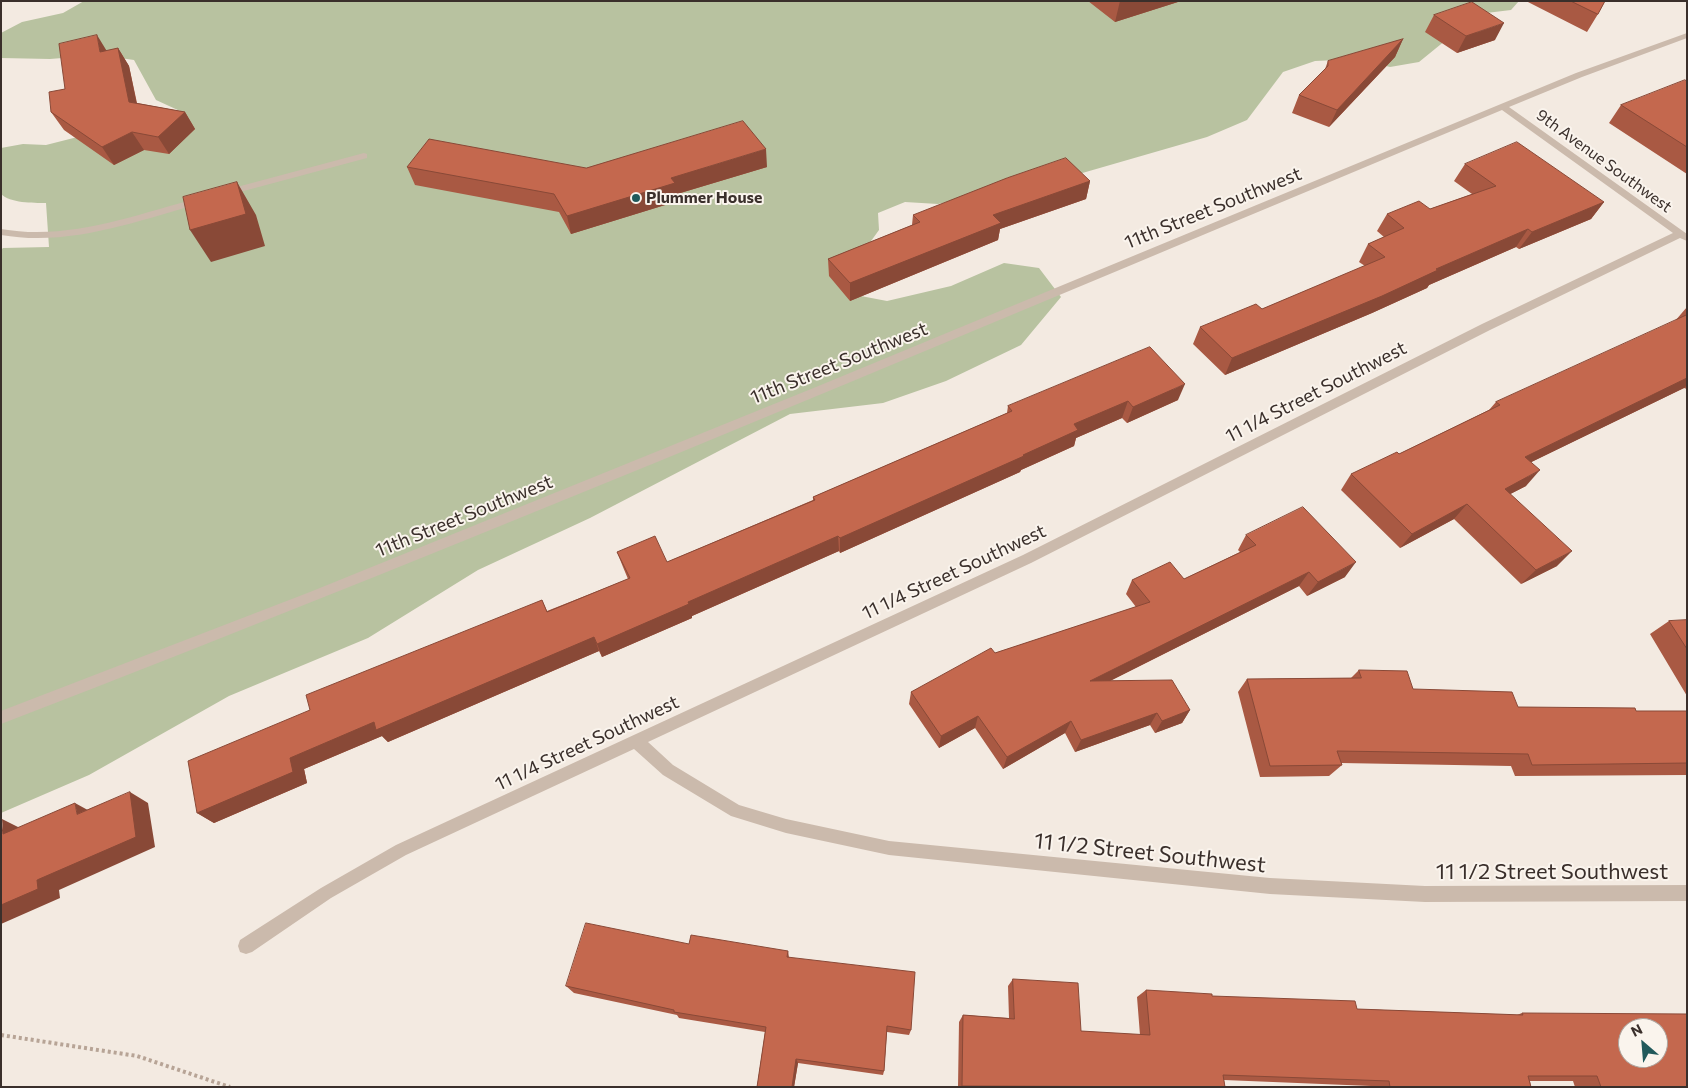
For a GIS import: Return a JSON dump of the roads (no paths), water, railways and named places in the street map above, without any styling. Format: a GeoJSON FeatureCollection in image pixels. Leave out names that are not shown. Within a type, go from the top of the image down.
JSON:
{"type":"FeatureCollection","features":[{"type":"Feature","properties":{"kind":"street","name":"11th Street Southwest"},"geometry":{"type":"LineString","coordinates":[[1,718],[315,596],[1579,75],[1687,35]]}},
{"type":"Feature","properties":{"kind":"street","name":"9th Avenue Southwest"},"geometry":{"type":"LineString","coordinates":[[1503,107],[1683,236]]}},
{"type":"Feature","properties":{"kind":"street"},"geometry":{"type":"LineString","coordinates":[[1,232],[13,236],[59,235],[93,230],[364,156]]}},
{"type":"Feature","properties":{"kind":"street","name":"11 1/4 Street Southwest"},"geometry":{"type":"LineString","coordinates":[[246,946],[326,893],[401,850],[1027,559],[1486,327],[1683,236]]}},
{"type":"Feature","properties":{"kind":"street","name":"11 1/2 Street Southwest"},"geometry":{"type":"LineString","coordinates":[[636,741],[668,770],[736,811],[786,826],[889,848],[1270,886],[1425,894],[1687,893]]}},
{"type":"Feature","properties":{"kind":"place","name":"Plummer House"},"geometry":{"type":"Point","coordinates":[636,198]}}]}
